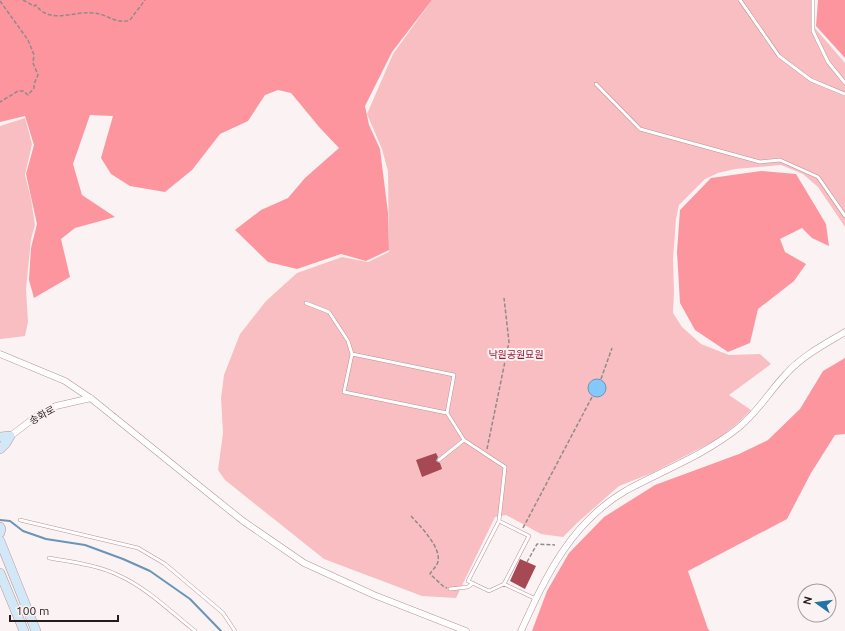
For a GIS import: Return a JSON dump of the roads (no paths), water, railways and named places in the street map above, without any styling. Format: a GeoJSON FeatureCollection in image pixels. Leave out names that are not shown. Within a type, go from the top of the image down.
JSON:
{"type":"FeatureCollection","features":[{"type":"Feature","properties":{"kind":"main road"},"geometry":{"type":"LineString","coordinates":[[0,437],[10,436]]}},
{"type":"Feature","properties":{"kind":"main road"},"geometry":{"type":"LineString","coordinates":[[0,449],[10,436]]}},
{"type":"Feature","properties":{"kind":"main road"},"geometry":{"type":"LineString","coordinates":[[0,527],[0,532]]}},
{"type":"Feature","properties":{"kind":"main road"},"geometry":{"type":"LineString","coordinates":[[2,545],[36,631]]}},
{"type":"Feature","properties":{"kind":"main road"},"geometry":{"type":"LineString","coordinates":[[0,573],[24,631]]}},
{"type":"Feature","properties":{"kind":"street"},"geometry":{"type":"LineString","coordinates":[[522,631],[556,561],[568,542],[583,525],[625,492],[703,452],[725,438],[750,418],[787,372],[800,361],[845,332]]}},
{"type":"Feature","properties":{"kind":"street"},"geometry":{"type":"LineString","coordinates":[[0,354],[65,381],[91,398],[231,511],[304,563],[374,595],[466,631]]}},
{"type":"Feature","properties":{"kind":"street","name":"송화로"},"geometry":{"type":"LineString","coordinates":[[0,444],[38,415],[56,406],[91,398]]}},
{"type":"Feature","properties":{"kind":"lane"},"geometry":{"type":"LineString","coordinates":[[740,0],[779,56],[811,80],[845,94]]}},
{"type":"Feature","properties":{"kind":"lane"},"geometry":{"type":"LineString","coordinates":[[813,0],[813,31],[828,62],[845,83]]}},
{"type":"Feature","properties":{"kind":"lane"},"geometry":{"type":"LineString","coordinates":[[596,84],[640,129],[760,162],[780,160],[818,177],[845,216]]}},
{"type":"Feature","properties":{"kind":"lane"},"geometry":{"type":"LineString","coordinates":[[306,303],[328,312],[348,341],[352,354],[344,392],[447,413]]}},
{"type":"Feature","properties":{"kind":"lane"},"geometry":{"type":"LineString","coordinates":[[352,354],[454,375],[447,413],[464,440],[505,467],[499,520],[468,581],[489,592],[504,584],[529,536],[499,520]]}},
{"type":"Feature","properties":{"kind":"lane"},"geometry":{"type":"LineString","coordinates":[[439,460],[464,440]]}},
{"type":"Feature","properties":{"kind":"lane"},"geometry":{"type":"LineString","coordinates":[[20,520],[138,548],[165,564],[217,608],[235,631]]}},
{"type":"Feature","properties":{"kind":"lane"},"geometry":{"type":"LineString","coordinates":[[49,558],[88,566],[117,575],[152,595],[195,631]]}},
{"type":"Feature","properties":{"kind":"lane"},"geometry":{"type":"LineString","coordinates":[[450,589],[468,587],[473,584]]}},
{"type":"Feature","properties":{"kind":"lane"},"geometry":{"type":"LineString","coordinates":[[504,584],[536,600]]}},
{"type":"Feature","properties":{"kind":"water"},"geometry":{"type":"Polygon","coordinates":[[[597,379],[603,382],[606,388],[603,394],[597,397],[591,394],[588,388],[591,382],[597,379]]]}},
{"type":"Feature","properties":{"kind":"waterway"},"geometry":{"type":"LineString","coordinates":[[0,520],[10,521],[23,531],[46,539],[85,545],[150,571],[190,599],[221,631]]}},
{"type":"Feature","properties":{"kind":"park label","name":"낙원공원묘원"},"geometry":{"type":"Point","coordinates":[516,354]}}]}
